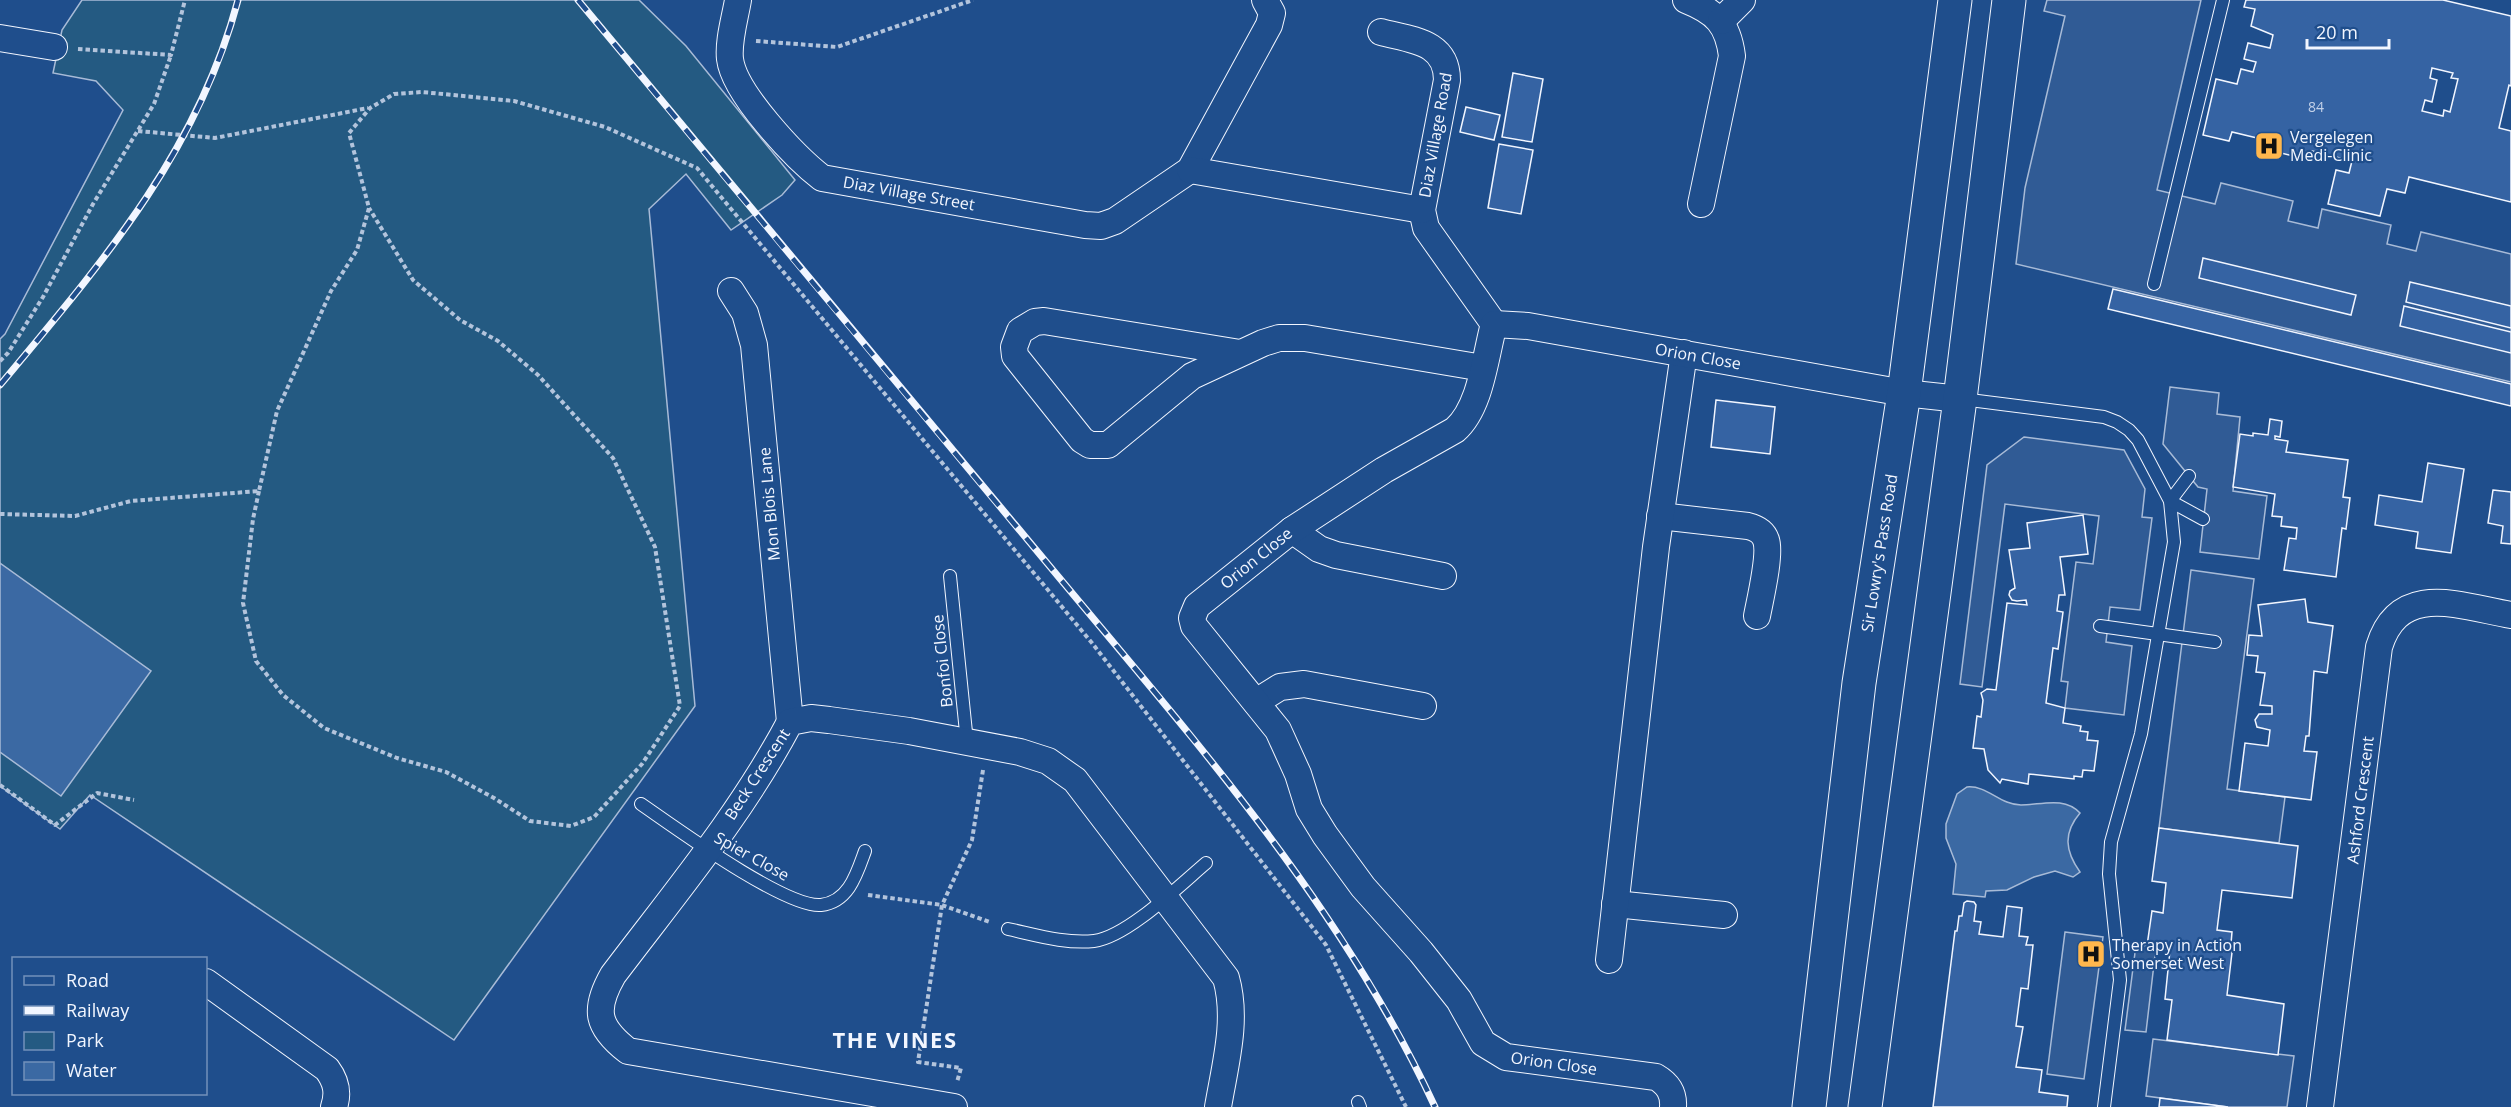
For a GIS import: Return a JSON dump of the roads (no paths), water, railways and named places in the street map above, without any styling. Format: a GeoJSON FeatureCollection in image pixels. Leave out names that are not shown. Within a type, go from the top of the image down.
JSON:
{"type":"FeatureCollection","features":[{"type":"Feature","properties":{"kind":"main road","name":"Sir Lowry's Pass Road"},"geometry":{"type":"LineString","coordinates":[[1809,1107],[1859,683],[1904,393],[1955,0]]}},
{"type":"Feature","properties":{"kind":"main road"},"geometry":{"type":"LineString","coordinates":[[1865,1107],[1960,399],[2009,0]]}},
{"type":"Feature","properties":{"kind":"street","name":"Diaz Village Street"},"geometry":{"type":"LineString","coordinates":[[738,0],[730,59],[735,78],[748,99],[805,165],[822,178],[1084,225],[1101,226],[1122,216],[1190,170],[1269,25],[1272,13],[1265,0]]}},
{"type":"Feature","properties":{"kind":"street"},"geometry":{"type":"LineString","coordinates":[[1686,0],[1703,7],[1721,21],[1729,37],[1732,56],[1701,204]]}},
{"type":"Feature","properties":{"kind":"street"},"geometry":{"type":"LineString","coordinates":[[1721,21],[1742,0]]}},
{"type":"Feature","properties":{"kind":"street","name":"Diaz Village Road"},"geometry":{"type":"LineString","coordinates":[[1381,32],[1435,49],[1443,56],[1447,67],[1447,80],[1422,210]]}},
{"type":"Feature","properties":{"kind":"street"},"geometry":{"type":"LineString","coordinates":[[0,38],[54,47]]}},
{"type":"Feature","properties":{"kind":"street"},"geometry":{"type":"LineString","coordinates":[[1190,170],[1422,210],[1426,228],[1494,324]]}},
{"type":"Feature","properties":{"kind":"street","name":"Mon Blois Lane"},"geometry":{"type":"LineString","coordinates":[[731,291],[745,313],[754,345],[790,722]]}},
{"type":"Feature","properties":{"kind":"street"},"geometry":{"type":"LineString","coordinates":[[1240,353],[1044,321],[1035,322],[1020,331],[1014,347],[1019,364],[1082,440],[1090,445],[1099,446],[1116,440],[1192,376],[1240,353],[1279,338],[1305,338],[1483,368]]}},
{"type":"Feature","properties":{"kind":"street","name":"Orion Close"},"geometry":{"type":"LineString","coordinates":[[1673,1107],[1668,1086],[1656,1077],[1506,1057],[1483,1043],[1459,1000],[1421,952],[1363,887],[1325,835],[1309,809],[1298,774],[1278,730],[1194,626],[1194,612],[1197,606],[1292,530],[1384,470],[1455,430],[1470,412],[1494,324],[1528,326],[1904,393],[1960,399]]}},
{"type":"Feature","properties":{"kind":"street"},"geometry":{"type":"LineString","coordinates":[[1609,960],[1660,516],[1684,353]]}},
{"type":"Feature","properties":{"kind":"street"},"geometry":{"type":"LineString","coordinates":[[1660,516],[1748,526],[1763,535],[1767,549],[1757,616]]}},
{"type":"Feature","properties":{"kind":"street"},"geometry":{"type":"LineString","coordinates":[[1292,530],[1319,549],[1336,555],[1443,576]]}},
{"type":"Feature","properties":{"kind":"street","name":"Ashford Crescent"},"geometry":{"type":"LineString","coordinates":[[2320,1107],[2382,636],[2396,616],[2405,609],[2428,602],[2511,615]]}},
{"type":"Feature","properties":{"kind":"street"},"geometry":{"type":"LineString","coordinates":[[1256,702],[1281,687],[1304,684],[1423,706]]}},
{"type":"Feature","properties":{"kind":"street","name":"Beck Crescent"},"geometry":{"type":"LineString","coordinates":[[941,1106],[628,1052],[612,1039],[601,1021],[601,1004],[605,990],[614,975],[771,759],[790,722],[811,718],[829,720],[1020,752],[1048,761],[1075,780],[1226,978],[1232,999],[1232,1018],[1218,1107]]}},
{"type":"Feature","properties":{"kind":"street"},"geometry":{"type":"LineString","coordinates":[[1615,904],[1724,915]]}},
{"type":"Feature","properties":{"kind":"street"},"geometry":{"type":"LineString","coordinates":[[207,983],[327,1069],[335,1081],[337,1098],[334,1107]]}},
{"type":"Feature","properties":{"kind":"lane"},"geometry":{"type":"LineString","coordinates":[[2154,284],[2223,0]]}},
{"type":"Feature","properties":{"kind":"lane"},"geometry":{"type":"LineString","coordinates":[[1960,399],[2104,417],[2117,422],[2138,440],[2170,501],[2174,542],[2141,734],[2111,842],[2109,874],[2120,980],[2104,1107]]}},
{"type":"Feature","properties":{"kind":"lane"},"geometry":{"type":"LineString","coordinates":[[2170,501],[2189,476]]}},
{"type":"Feature","properties":{"kind":"lane"},"geometry":{"type":"LineString","coordinates":[[2170,501],[2204,519]]}},
{"type":"Feature","properties":{"kind":"lane","name":"Bonfoi Close"},"geometry":{"type":"LineString","coordinates":[[950,576],[967,742]]}},
{"type":"Feature","properties":{"kind":"lane"},"geometry":{"type":"LineString","coordinates":[[2100,626],[2215,642]]}},
{"type":"Feature","properties":{"kind":"lane","name":"Spier Close"},"geometry":{"type":"LineString","coordinates":[[641,804],[706,851],[775,891],[821,905],[836,900],[846,892],[854,882],[865,851]]}},
{"type":"Feature","properties":{"kind":"lane"},"geometry":{"type":"LineString","coordinates":[[1008,929],[1071,942],[1096,941],[1119,933],[1206,863]]}},
{"type":"Feature","properties":{"kind":"water"},"geometry":{"type":"Polygon","coordinates":[[[0,563],[151,671],[61,796],[0,752],[0,563]]]}},
{"type":"Feature","properties":{"kind":"water"},"geometry":{"type":"Polygon","coordinates":[[[1967,787],[1981,789],[2013,804],[2060,803],[2074,808],[2080,813],[2071,828],[2068,842],[2071,857],[2080,872],[2073,877],[2055,871],[2034,877],[2007,890],[1986,891],[1985,897],[1953,894],[1956,864],[1946,838],[1946,824],[1957,794],[1967,787]]]}},
{"type":"Feature","properties":{"kind":"railway"},"geometry":{"type":"LineString","coordinates":[[0,385],[108,251],[171,158],[198,108],[220,56],[238,0]]}},
{"type":"Feature","properties":{"kind":"railway"},"geometry":{"type":"LineString","coordinates":[[578,0],[1154,691],[1259,823],[1355,960],[1397,1032],[1435,1107]]}},
{"type":"Feature","properties":{"kind":"place","name":"Vergelegen Medi-Clinic"},"geometry":{"type":"Point","coordinates":[2269,146]}},
{"type":"Feature","properties":{"kind":"place","name":"Therapy in Action Somerset West"},"geometry":{"type":"Point","coordinates":[2091,954]}},
{"type":"Feature","properties":{"kind":"district","name":"THE VINES"},"geometry":{"type":"Point","coordinates":[895,1039]}}]}
